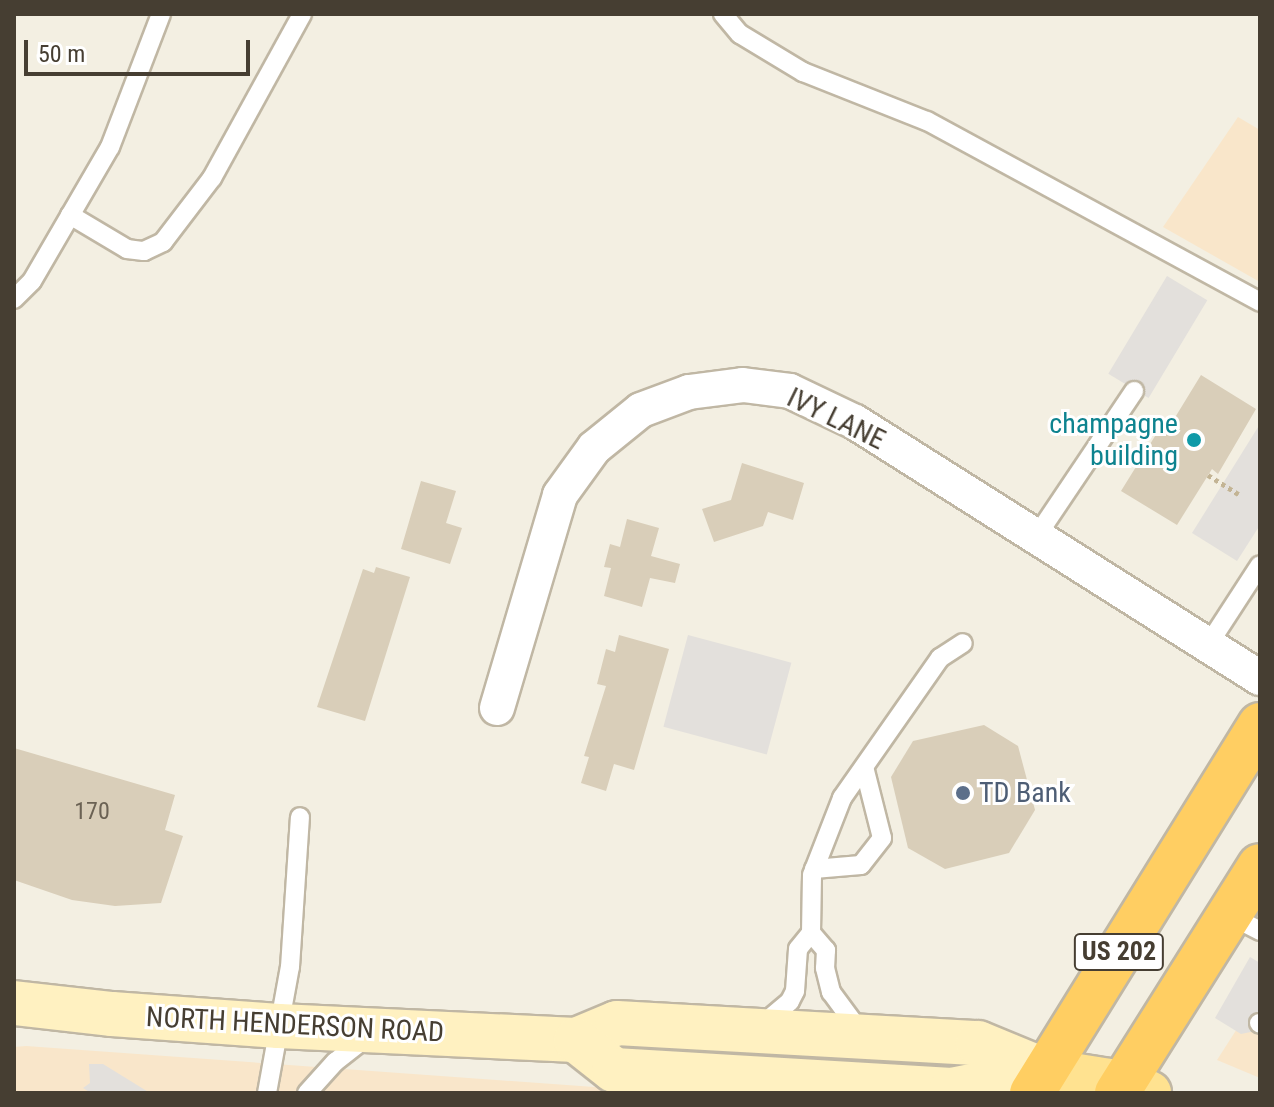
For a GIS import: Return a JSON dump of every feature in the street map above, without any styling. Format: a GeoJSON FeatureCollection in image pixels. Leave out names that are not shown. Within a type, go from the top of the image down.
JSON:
{"type":"FeatureCollection","features":[{"type":"Feature","properties":{"kind":"highway","name":"US 202"},"geometry":{"type":"LineString","coordinates":[[1039,1082],[1260,725]]}},
{"type":"Feature","properties":{"kind":"highway","name":"US 202"},"geometry":{"type":"LineString","coordinates":[[1130,1090],[1245,923],[1260,866]]}},
{"type":"Feature","properties":{"kind":"main road","name":"NORTH HENDERSON ROAD"},"geometry":{"type":"LineString","coordinates":[[14,1003],[112,1014],[279,1026],[576,1040],[617,1023],[978,1043],[1039,1082]]}},
{"type":"Feature","properties":{"kind":"main road","name":"NORTH HENDERSON ROAD"},"geometry":{"type":"LineString","coordinates":[[576,1040],[614,1070],[809,1087],[951,1090],[1039,1082],[1130,1090]]}},
{"type":"Feature","properties":{"kind":"street","name":"IVY LANE"},"geometry":{"type":"LineString","coordinates":[[497,708],[560,495],[594,448],[641,410],[689,392],[743,385],[790,391],[855,422],[1260,678]]}},
{"type":"Feature","properties":{"kind":"lane"},"geometry":{"type":"LineString","coordinates":[[14,299],[32,281],[110,147],[161,14]]}},
{"type":"Feature","properties":{"kind":"lane"},"geometry":{"type":"LineString","coordinates":[[70,215],[127,249],[144,251],[163,242],[212,178],[302,14]]}},
{"type":"Feature","properties":{"kind":"lane"},"geometry":{"type":"LineString","coordinates":[[723,14],[740,34],[803,72],[927,121],[1260,302]]}},
{"type":"Feature","properties":{"kind":"lane"},"geometry":{"type":"LineString","coordinates":[[1036,537],[1134,391]]}},
{"type":"Feature","properties":{"kind":"lane"},"geometry":{"type":"LineString","coordinates":[[1208,645],[1260,565]]}},
{"type":"Feature","properties":{"kind":"lane"},"geometry":{"type":"LineString","coordinates":[[754,1031],[790,1001],[797,982],[798,949],[811,933],[814,869],[842,798],[940,658],[963,643]]}},
{"type":"Feature","properties":{"kind":"lane"},"geometry":{"type":"LineString","coordinates":[[814,869],[861,865],[882,838],[864,767]]}},
{"type":"Feature","properties":{"kind":"lane"},"geometry":{"type":"LineString","coordinates":[[267,1093],[290,967],[300,817]]}},
{"type":"Feature","properties":{"kind":"lane"},"geometry":{"type":"LineString","coordinates":[[811,933],[826,950],[825,968],[831,992],[865,1037]]}},
{"type":"Feature","properties":{"kind":"lane"},"geometry":{"type":"LineString","coordinates":[[307,1093],[335,1062],[374,1031]]}},
{"type":"Feature","properties":{"kind":"path"},"geometry":{"type":"LineString","coordinates":[[1208,475],[1238,494]]}},
{"type":"Feature","properties":{"kind":"shaded area"},"geometry":{"type":"Polygon","coordinates":[[[1238,117],[1260,130],[1260,282],[1163,227],[1238,117]]]}},
{"type":"Feature","properties":{"kind":"shaded area"},"geometry":{"type":"Polygon","coordinates":[[[1167,276],[1207,300],[1149,398],[1108,374],[1167,276]]]}},
{"type":"Feature","properties":{"kind":"shaded area"},"geometry":{"type":"Polygon","coordinates":[[[1260,424],[1260,525],[1237,561],[1192,533],[1260,424]]]}},
{"type":"Feature","properties":{"kind":"shaded area"},"geometry":{"type":"Polygon","coordinates":[[[688,635],[791,663],[767,754],[663,727],[688,635]]]}},
{"type":"Feature","properties":{"kind":"shaded area"},"geometry":{"type":"Polygon","coordinates":[[[1250,957],[1260,963],[1260,1030],[1241,1034],[1215,1018],[1250,957]]]}},
{"type":"Feature","properties":{"kind":"shaded area"},"geometry":{"type":"Polygon","coordinates":[[[1260,993],[1260,1078],[1217,1060],[1260,993]]]}},
{"type":"Feature","properties":{"kind":"shaded area"},"geometry":{"type":"Polygon","coordinates":[[[14,1047],[677,1093],[14,1093],[14,1047]]]}},
{"type":"Feature","properties":{"kind":"shaded area"},"geometry":{"type":"Polygon","coordinates":[[[89,1064],[103,1064],[150,1093],[91,1093],[83,1088],[90,1083],[89,1064]]]}},
{"type":"Feature","properties":{"kind":"building","name":"champagne building"},"geometry":{"type":"Polygon","coordinates":[[[1201,375],[1256,409],[1218,474],[1212,469],[1177,525],[1121,491],[1165,420],[1171,424],[1201,375]]]}},
{"type":"Feature","properties":{"kind":"building"},"geometry":{"type":"Polygon","coordinates":[[[742,463],[804,483],[793,520],[768,512],[763,526],[714,542],[702,509],[731,500],[742,463]]]}},
{"type":"Feature","properties":{"kind":"building"},"geometry":{"type":"Polygon","coordinates":[[[421,481],[456,491],[446,523],[462,528],[450,564],[401,549],[421,481]]]}},
{"type":"Feature","properties":{"kind":"building"},"geometry":{"type":"Polygon","coordinates":[[[627,519],[659,528],[651,556],[680,564],[675,583],[650,578],[642,607],[604,596],[611,568],[604,567],[610,544],[620,547],[627,519]]]}},
{"type":"Feature","properties":{"kind":"building"},"geometry":{"type":"Polygon","coordinates":[[[376,567],[410,577],[365,721],[317,707],[363,569],[374,573],[376,567]]]}},
{"type":"Feature","properties":{"kind":"building"},"geometry":{"type":"Polygon","coordinates":[[[619,635],[669,649],[634,770],[614,764],[606,791],[581,783],[589,757],[584,756],[606,686],[597,684],[606,649],[615,652],[619,635]]]}},
{"type":"Feature","properties":{"kind":"building","name":"TD Bank"},"geometry":{"type":"Polygon","coordinates":[[[984,725],[1018,746],[1035,810],[1009,853],[945,869],[908,848],[891,777],[913,741],[984,725]]]}},
{"type":"Feature","properties":{"kind":"building"},"geometry":{"type":"Polygon","coordinates":[[[14,748],[175,795],[165,830],[183,836],[161,903],[115,906],[72,900],[14,880],[14,748]]]}},
{"type":"Feature","properties":{"kind":"place","name":"champagne building"},"geometry":{"type":"Point","coordinates":[1194,440]}},
{"type":"Feature","properties":{"kind":"place","name":"TD Bank"},"geometry":{"type":"Point","coordinates":[963,793]}}]}
